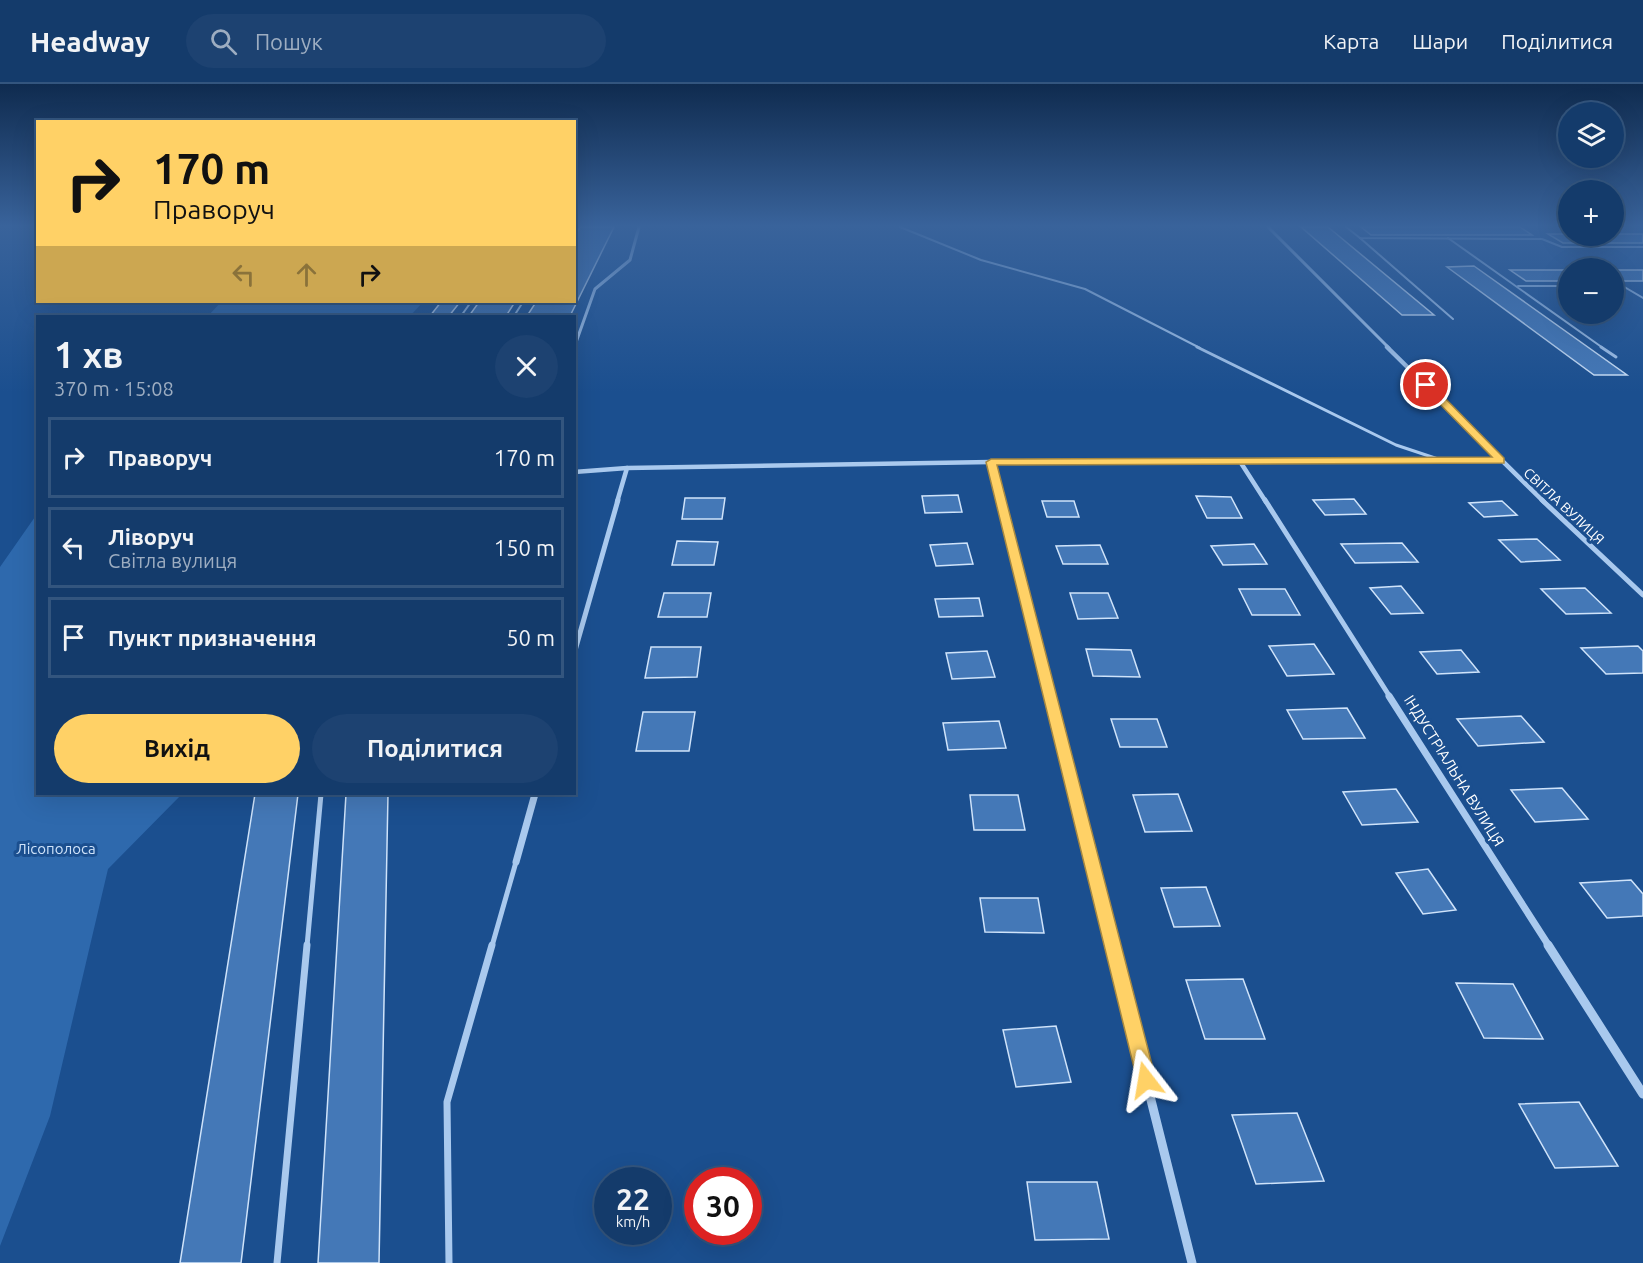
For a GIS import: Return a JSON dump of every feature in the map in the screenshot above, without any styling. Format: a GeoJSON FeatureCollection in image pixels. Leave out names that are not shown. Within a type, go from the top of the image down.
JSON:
{"type":"FeatureCollection","features":[{"type":"Feature","properties":{"kind":"street"},"geometry":{"type":"LineString","coordinates":[[576,343],[595,289],[603,282]]}},
{"type":"Feature","properties":{"kind":"street","name":"СВІТЛА ВУЛИЦЯ"},"geometry":{"type":"LineString","coordinates":[[1323,282],[1501,460],[1643,594]]}},
{"type":"Feature","properties":{"kind":"street"},"geometry":{"type":"LineString","coordinates":[[576,472],[627,468],[991,462],[1241,463],[1501,460]]}},
{"type":"Feature","properties":{"kind":"street"},"geometry":{"type":"LineString","coordinates":[[991,462],[1192,1263]]}},
{"type":"Feature","properties":{"kind":"street","name":"ІНДУСТРІАЛЬНА ВУЛИЦЯ"},"geometry":{"type":"LineString","coordinates":[[1241,463],[1643,1094]]}},
{"type":"Feature","properties":{"kind":"street"},"geometry":{"type":"LineString","coordinates":[[576,647],[627,468]]}},
{"type":"Feature","properties":{"kind":"street"},"geometry":{"type":"LineString","coordinates":[[516,862],[535,795]]}},
{"type":"Feature","properties":{"kind":"lane"},"geometry":{"type":"LineString","coordinates":[[1060,282],[1085,289],[1396,445],[1445,461]]}},
{"type":"Feature","properties":{"kind":"lane"},"geometry":{"type":"LineString","coordinates":[[1411,282],[1453,319]]}},
{"type":"Feature","properties":{"kind":"lane"},"geometry":{"type":"LineString","coordinates":[[1511,282],[1616,357]]}},
{"type":"Feature","properties":{"kind":"lane"},"geometry":{"type":"LineString","coordinates":[[1517,286],[1558,286]]}},
{"type":"Feature","properties":{"kind":"lane"},"geometry":{"type":"LineString","coordinates":[[1624,287],[1643,298]]}},
{"type":"Feature","properties":{"kind":"lane"},"geometry":{"type":"LineString","coordinates":[[461,315],[470,303]]}},
{"type":"Feature","properties":{"kind":"lane"},"geometry":{"type":"LineString","coordinates":[[277,1263],[321,795]]}},
{"type":"Feature","properties":{"kind":"lane"},"geometry":{"type":"LineString","coordinates":[[449,1263],[447,1102],[516,862]]}},
{"type":"Feature","properties":{"kind":"green space"},"geometry":{"type":"Polygon","coordinates":[[[220,303],[422,303],[411,315],[209,315],[220,303]]]}},
{"type":"Feature","properties":{"kind":"green space","name":"Лісополоса"},"geometry":{"type":"Polygon","coordinates":[[[36,515],[36,795],[181,795],[108,869],[50,1116],[0,1246],[0,567],[36,515]]]}},
{"type":"Feature","properties":{"kind":"building"},"geometry":{"type":"Polygon","coordinates":[[[576,282],[587,282],[570,315],[528,315],[535,303],[576,303],[576,282]]]}},
{"type":"Feature","properties":{"kind":"building"},"geometry":{"type":"Polygon","coordinates":[[[1364,282],[1394,282],[1434,315],[1402,315],[1364,282]]]}},
{"type":"Feature","properties":{"kind":"building"},"geometry":{"type":"Polygon","coordinates":[[[1467,282],[1496,282],[1627,375],[1594,375],[1467,282]]]}},
{"type":"Feature","properties":{"kind":"building"},"geometry":{"type":"Polygon","coordinates":[[[440,303],[459,303],[450,315],[431,315],[440,303]]]}},
{"type":"Feature","properties":{"kind":"building"},"geometry":{"type":"Polygon","coordinates":[[[478,303],[514,303],[507,315],[470,315],[478,303]]]}},
{"type":"Feature","properties":{"kind":"building"},"geometry":{"type":"Polygon","coordinates":[[[958,495],[962,512],[925,513],[922,496],[958,495]]]}},
{"type":"Feature","properties":{"kind":"building"},"geometry":{"type":"Polygon","coordinates":[[[1196,496],[1231,497],[1242,518],[1207,518],[1196,496]]]}},
{"type":"Feature","properties":{"kind":"building"},"geometry":{"type":"Polygon","coordinates":[[[685,498],[725,498],[722,519],[682,519],[685,498]]]}},
{"type":"Feature","properties":{"kind":"building"},"geometry":{"type":"Polygon","coordinates":[[[1354,499],[1366,514],[1325,515],[1313,500],[1354,499]]]}},
{"type":"Feature","properties":{"kind":"building"},"geometry":{"type":"Polygon","coordinates":[[[1042,501],[1074,501],[1079,517],[1047,517],[1042,501]]]}},
{"type":"Feature","properties":{"kind":"building"},"geometry":{"type":"Polygon","coordinates":[[[1502,501],[1517,515],[1484,517],[1469,503],[1502,501]]]}},
{"type":"Feature","properties":{"kind":"building"},"geometry":{"type":"Polygon","coordinates":[[[1537,539],[1560,560],[1521,562],[1499,540],[1537,539]]]}},
{"type":"Feature","properties":{"kind":"building"},"geometry":{"type":"Polygon","coordinates":[[[677,541],[718,542],[714,565],[672,565],[677,541]]]}},
{"type":"Feature","properties":{"kind":"building"},"geometry":{"type":"Polygon","coordinates":[[[967,543],[973,564],[936,566],[930,545],[967,543]]]}},
{"type":"Feature","properties":{"kind":"building"},"geometry":{"type":"Polygon","coordinates":[[[1402,543],[1418,562],[1355,563],[1341,544],[1402,543]]]}},
{"type":"Feature","properties":{"kind":"building"},"geometry":{"type":"Polygon","coordinates":[[[1254,544],[1267,564],[1223,565],[1211,546],[1254,544]]]}},
{"type":"Feature","properties":{"kind":"building"},"geometry":{"type":"Polygon","coordinates":[[[1100,545],[1108,564],[1063,564],[1056,546],[1100,545]]]}},
{"type":"Feature","properties":{"kind":"building"},"geometry":{"type":"Polygon","coordinates":[[[1401,586],[1423,613],[1391,614],[1370,588],[1401,586]]]}},
{"type":"Feature","properties":{"kind":"building"},"geometry":{"type":"Polygon","coordinates":[[[1585,588],[1611,613],[1566,614],[1541,589],[1585,588]]]}},
{"type":"Feature","properties":{"kind":"building"},"geometry":{"type":"Polygon","coordinates":[[[1239,589],[1285,589],[1300,615],[1252,615],[1239,589]]]}},
{"type":"Feature","properties":{"kind":"building"},"geometry":{"type":"Polygon","coordinates":[[[664,593],[711,593],[707,617],[658,617],[664,593]]]}},
{"type":"Feature","properties":{"kind":"building"},"geometry":{"type":"Polygon","coordinates":[[[1070,593],[1108,593],[1118,618],[1078,619],[1070,593]]]}},
{"type":"Feature","properties":{"kind":"building"},"geometry":{"type":"Polygon","coordinates":[[[979,598],[983,616],[939,617],[935,599],[979,598]]]}},
{"type":"Feature","properties":{"kind":"building"},"geometry":{"type":"Polygon","coordinates":[[[1314,644],[1334,674],[1287,676],[1269,646],[1314,644]]]}},
{"type":"Feature","properties":{"kind":"building"},"geometry":{"type":"Polygon","coordinates":[[[1638,646],[1643,651],[1643,673],[1606,674],[1581,648],[1638,646]]]}},
{"type":"Feature","properties":{"kind":"building"},"geometry":{"type":"Polygon","coordinates":[[[651,647],[701,647],[697,677],[645,678],[651,647]]]}},
{"type":"Feature","properties":{"kind":"building"},"geometry":{"type":"Polygon","coordinates":[[[1086,649],[1131,650],[1140,677],[1093,676],[1086,649]]]}},
{"type":"Feature","properties":{"kind":"building"},"geometry":{"type":"Polygon","coordinates":[[[1461,650],[1479,672],[1437,674],[1420,652],[1461,650]]]}},
{"type":"Feature","properties":{"kind":"building"},"geometry":{"type":"Polygon","coordinates":[[[987,651],[995,677],[952,679],[946,653],[987,651]]]}},
{"type":"Feature","properties":{"kind":"building"},"geometry":{"type":"Polygon","coordinates":[[[1347,708],[1365,738],[1303,739],[1287,710],[1347,708]]]}},
{"type":"Feature","properties":{"kind":"building"},"geometry":{"type":"Polygon","coordinates":[[[643,712],[695,712],[689,751],[636,751],[643,712]]]}},
{"type":"Feature","properties":{"kind":"building"},"geometry":{"type":"Polygon","coordinates":[[[1521,716],[1544,742],[1478,746],[1457,719],[1521,716]]]}},
{"type":"Feature","properties":{"kind":"building"},"geometry":{"type":"Polygon","coordinates":[[[1111,719],[1157,719],[1167,747],[1120,747],[1111,719]]]}},
{"type":"Feature","properties":{"kind":"building"},"geometry":{"type":"Polygon","coordinates":[[[999,721],[1006,748],[948,750],[943,723],[999,721]]]}},
{"type":"Feature","properties":{"kind":"building"},"geometry":{"type":"Polygon","coordinates":[[[1562,788],[1588,819],[1535,822],[1511,790],[1562,788]]]}},
{"type":"Feature","properties":{"kind":"building"},"geometry":{"type":"Polygon","coordinates":[[[1396,789],[1418,822],[1362,825],[1343,792],[1396,789]]]}},
{"type":"Feature","properties":{"kind":"building"},"geometry":{"type":"Polygon","coordinates":[[[1178,794],[1192,831],[1145,832],[1133,795],[1178,794]]]}},
{"type":"Feature","properties":{"kind":"building"},"geometry":{"type":"Polygon","coordinates":[[[255,795],[298,795],[241,1263],[180,1263],[255,795]]]}},
{"type":"Feature","properties":{"kind":"building"},"geometry":{"type":"Polygon","coordinates":[[[346,795],[388,795],[379,1263],[318,1263],[346,795]]]}},
{"type":"Feature","properties":{"kind":"building"},"geometry":{"type":"Polygon","coordinates":[[[970,795],[1018,795],[1025,830],[974,830],[970,795]]]}},
{"type":"Feature","properties":{"kind":"building"},"geometry":{"type":"Polygon","coordinates":[[[1428,869],[1456,910],[1423,914],[1396,873],[1428,869]]]}},
{"type":"Feature","properties":{"kind":"building"},"geometry":{"type":"Polygon","coordinates":[[[1631,880],[1643,894],[1643,916],[1607,918],[1580,883],[1631,880]]]}},
{"type":"Feature","properties":{"kind":"building"},"geometry":{"type":"Polygon","coordinates":[[[1206,887],[1220,926],[1174,927],[1161,888],[1206,887]]]}},
{"type":"Feature","properties":{"kind":"building"},"geometry":{"type":"Polygon","coordinates":[[[980,898],[1038,898],[1044,933],[985,932],[980,898]]]}},
{"type":"Feature","properties":{"kind":"building"},"geometry":{"type":"Polygon","coordinates":[[[1243,979],[1265,1039],[1205,1039],[1186,980],[1243,979]]]}},
{"type":"Feature","properties":{"kind":"building"},"geometry":{"type":"Polygon","coordinates":[[[1456,983],[1513,984],[1543,1039],[1484,1038],[1456,983]]]}},
{"type":"Feature","properties":{"kind":"building"},"geometry":{"type":"Polygon","coordinates":[[[1056,1026],[1071,1082],[1016,1087],[1003,1030],[1056,1026]]]}},
{"type":"Feature","properties":{"kind":"building"},"geometry":{"type":"Polygon","coordinates":[[[1579,1102],[1618,1166],[1555,1168],[1519,1104],[1579,1102]]]}},
{"type":"Feature","properties":{"kind":"building"},"geometry":{"type":"Polygon","coordinates":[[[1297,1113],[1324,1181],[1256,1184],[1232,1115],[1297,1113]]]}},
{"type":"Feature","properties":{"kind":"building"},"geometry":{"type":"Polygon","coordinates":[[[1027,1182],[1097,1182],[1109,1239],[1035,1240],[1027,1182]]]}},
{"type":"Feature","properties":{"kind":"route"},"geometry":{"type":"LineString","coordinates":[[1146,1080],[991,462],[1241,463],[1501,460],[1426,385]]}}]}
